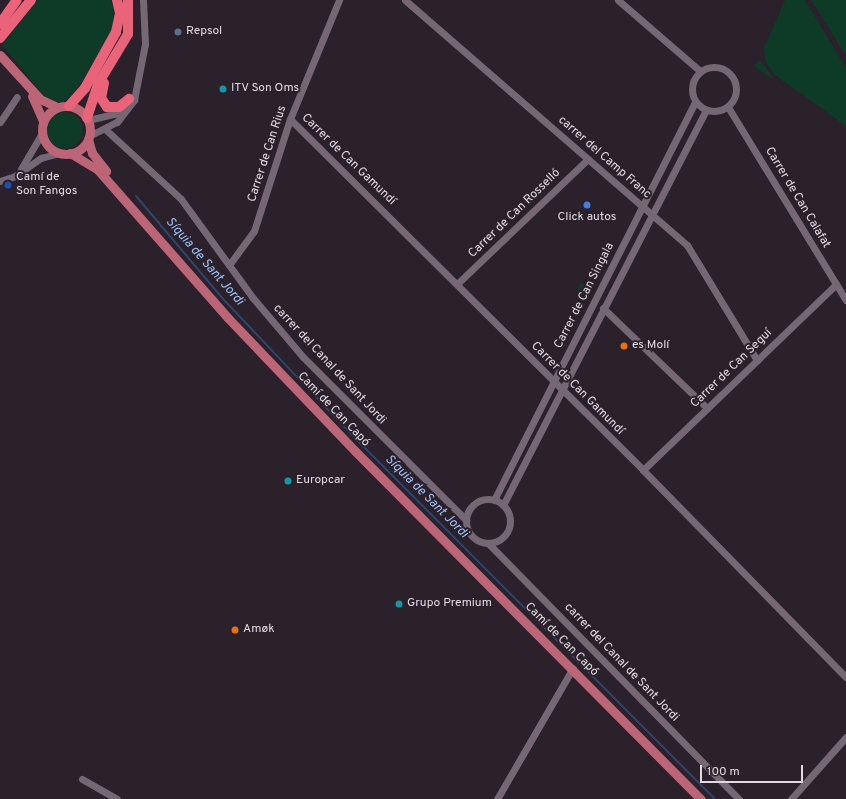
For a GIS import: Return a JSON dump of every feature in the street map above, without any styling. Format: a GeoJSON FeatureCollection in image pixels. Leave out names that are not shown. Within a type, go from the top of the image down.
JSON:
{"type":"FeatureCollection","features":[{"type":"Feature","properties":{"kind":"highway"},"geometry":{"type":"LineString","coordinates":[[0,24],[17,0]]}},
{"type":"Feature","properties":{"kind":"highway"},"geometry":{"type":"LineString","coordinates":[[0,38],[31,0]]}},
{"type":"Feature","properties":{"kind":"highway"},"geometry":{"type":"LineString","coordinates":[[69,106],[85,88],[116,32],[120,13],[117,0]]}},
{"type":"Feature","properties":{"kind":"highway"},"geometry":{"type":"LineString","coordinates":[[87,119],[94,93],[128,34],[128,0]]}},
{"type":"Feature","properties":{"kind":"highway"},"geometry":{"type":"LineString","coordinates":[[110,64],[101,91],[103,103],[116,108],[130,99]]}},
{"type":"Feature","properties":{"kind":"main road"},"geometry":{"type":"LineString","coordinates":[[0,55],[43,102],[57,107],[69,106],[87,119],[88,137],[81,148],[70,153],[59,153],[49,147],[42,133],[43,122],[25,84]]}},
{"type":"Feature","properties":{"kind":"main road"},"geometry":{"type":"LineString","coordinates":[[43,122],[57,107]]}},
{"type":"Feature","properties":{"kind":"main road","name":"Camí de Can Capó"},"geometry":{"type":"LineString","coordinates":[[88,137],[94,157],[126,200]]}},
{"type":"Feature","properties":{"kind":"main road","name":"Camí de Can Capó"},"geometry":{"type":"LineString","coordinates":[[70,153],[92,164],[126,200],[243,334],[573,668],[700,799]]}},
{"type":"Feature","properties":{"kind":"street"},"geometry":{"type":"LineString","coordinates":[[88,137],[105,129],[129,110],[141,72],[146,32],[143,0]]}},
{"type":"Feature","properties":{"kind":"street","name":"Carrer de Can Rius"},"geometry":{"type":"LineString","coordinates":[[229,264],[254,231],[290,119],[339,0]]}},
{"type":"Feature","properties":{"kind":"street","name":"carrer del Camp Franc"},"geometry":{"type":"LineString","coordinates":[[405,0],[687,245],[757,360]]}},
{"type":"Feature","properties":{"kind":"street"},"geometry":{"type":"LineString","coordinates":[[618,0],[700,71]]}},
{"type":"Feature","properties":{"kind":"street"},"geometry":{"type":"LineString","coordinates":[[714,66],[729,72],[736,93],[728,106],[706,110],[695,102],[691,89],[700,71],[714,66]]}},
{"type":"Feature","properties":{"kind":"street"},"geometry":{"type":"LineString","coordinates":[[87,119],[118,112],[130,99],[141,72]]}},
{"type":"Feature","properties":{"kind":"street"},"geometry":{"type":"LineString","coordinates":[[0,122],[17,97]]}},
{"type":"Feature","properties":{"kind":"street","name":"Carrer de Can Singala"},"geometry":{"type":"LineString","coordinates":[[494,500],[695,102]]}},
{"type":"Feature","properties":{"kind":"street","name":"Carrer de Can Calafat"},"geometry":{"type":"LineString","coordinates":[[728,106],[846,300]]}},
{"type":"Feature","properties":{"kind":"street","name":"Carrer de Can Singala"},"geometry":{"type":"LineString","coordinates":[[503,505],[561,389],[706,110]]}},
{"type":"Feature","properties":{"kind":"street","name":"Carrer de Can Gamundí"},"geometry":{"type":"LineString","coordinates":[[290,119],[643,470],[846,677]]}},
{"type":"Feature","properties":{"kind":"street","name":"carrer del Canal de Sant Jordi"},"geometry":{"type":"LineString","coordinates":[[105,129],[182,199],[229,264],[303,357],[466,520]]}},
{"type":"Feature","properties":{"kind":"street"},"geometry":{"type":"LineString","coordinates":[[18,174],[42,133]]}},
{"type":"Feature","properties":{"kind":"street"},"geometry":{"type":"LineString","coordinates":[[0,181],[18,174],[38,160],[59,153]]}},
{"type":"Feature","properties":{"kind":"street","name":"Carrer de Can Rosselló"},"geometry":{"type":"LineString","coordinates":[[457,284],[588,159]]}},
{"type":"Feature","properties":{"kind":"street","name":"Carrer de Can Seguí"},"geometry":{"type":"LineString","coordinates":[[643,470],[836,284]]}},
{"type":"Feature","properties":{"kind":"street"},"geometry":{"type":"LineString","coordinates":[[603,308],[707,408]]}},
{"type":"Feature","properties":{"kind":"street"},"geometry":{"type":"LineString","coordinates":[[494,500],[503,505],[510,518],[507,532],[488,543],[475,539],[466,520],[475,503],[494,500]]}},
{"type":"Feature","properties":{"kind":"street","name":"carrer del Canal de Sant Jordi"},"geometry":{"type":"LineString","coordinates":[[488,543],[739,799]]}},
{"type":"Feature","properties":{"kind":"street"},"geometry":{"type":"LineString","coordinates":[[498,799],[573,668]]}},
{"type":"Feature","properties":{"kind":"street"},"geometry":{"type":"LineString","coordinates":[[791,799],[846,737]]}},
{"type":"Feature","properties":{"kind":"street"},"geometry":{"type":"LineString","coordinates":[[82,779],[117,799]]}},
{"type":"Feature","properties":{"kind":"green space"},"geometry":{"type":"Polygon","coordinates":[[[38,0],[111,0],[114,8],[112,30],[106,41],[76,91],[62,103],[44,96],[2,45],[38,0]]]}},
{"type":"Feature","properties":{"kind":"green space"},"geometry":{"type":"Polygon","coordinates":[[[785,0],[805,0],[846,68],[846,126],[775,75],[766,63],[764,48],[785,0]]]}},
{"type":"Feature","properties":{"kind":"green space"},"geometry":{"type":"Polygon","coordinates":[[[811,0],[846,0],[846,56],[817,9],[811,0]]]}},
{"type":"Feature","properties":{"kind":"green space"},"geometry":{"type":"Polygon","coordinates":[[[760,60],[773,78],[772,79],[754,66],[760,60]]]}},
{"type":"Feature","properties":{"kind":"green space"},"geometry":{"type":"Polygon","coordinates":[[[69,112],[78,117],[82,123],[82,137],[78,143],[69,148],[61,148],[52,143],[48,137],[47,126],[52,117],[58,113],[69,112]]]}},
{"type":"Feature","properties":{"kind":"green space"},"geometry":{"type":"Polygon","coordinates":[[[579,284],[592,284],[586,295],[578,293],[579,284]]]}},
{"type":"Feature","properties":{"kind":"waterway","name":"Síquia de Sant Jordi"},"geometry":{"type":"LineString","coordinates":[[136,196],[223,299],[351,434],[715,799]]}},
{"type":"Feature","properties":{"kind":"place","name":"Repsol"},"geometry":{"type":"Point","coordinates":[178,32]}},
{"type":"Feature","properties":{"kind":"place","name":"ITV Son Oms"},"geometry":{"type":"Point","coordinates":[223,89]}},
{"type":"Feature","properties":{"kind":"place","name":"Camí de Son Fangos"},"geometry":{"type":"Point","coordinates":[8,185]}},
{"type":"Feature","properties":{"kind":"place","name":"Click autos"},"geometry":{"type":"Point","coordinates":[587,205]}},
{"type":"Feature","properties":{"kind":"place","name":"es Molí"},"geometry":{"type":"Point","coordinates":[624,346]}},
{"type":"Feature","properties":{"kind":"place","name":"Europcar"},"geometry":{"type":"Point","coordinates":[288,481]}},
{"type":"Feature","properties":{"kind":"place","name":"Grupo Premium"},"geometry":{"type":"Point","coordinates":[399,604]}},
{"type":"Feature","properties":{"kind":"place","name":"Amøk"},"geometry":{"type":"Point","coordinates":[235,630]}}]}
